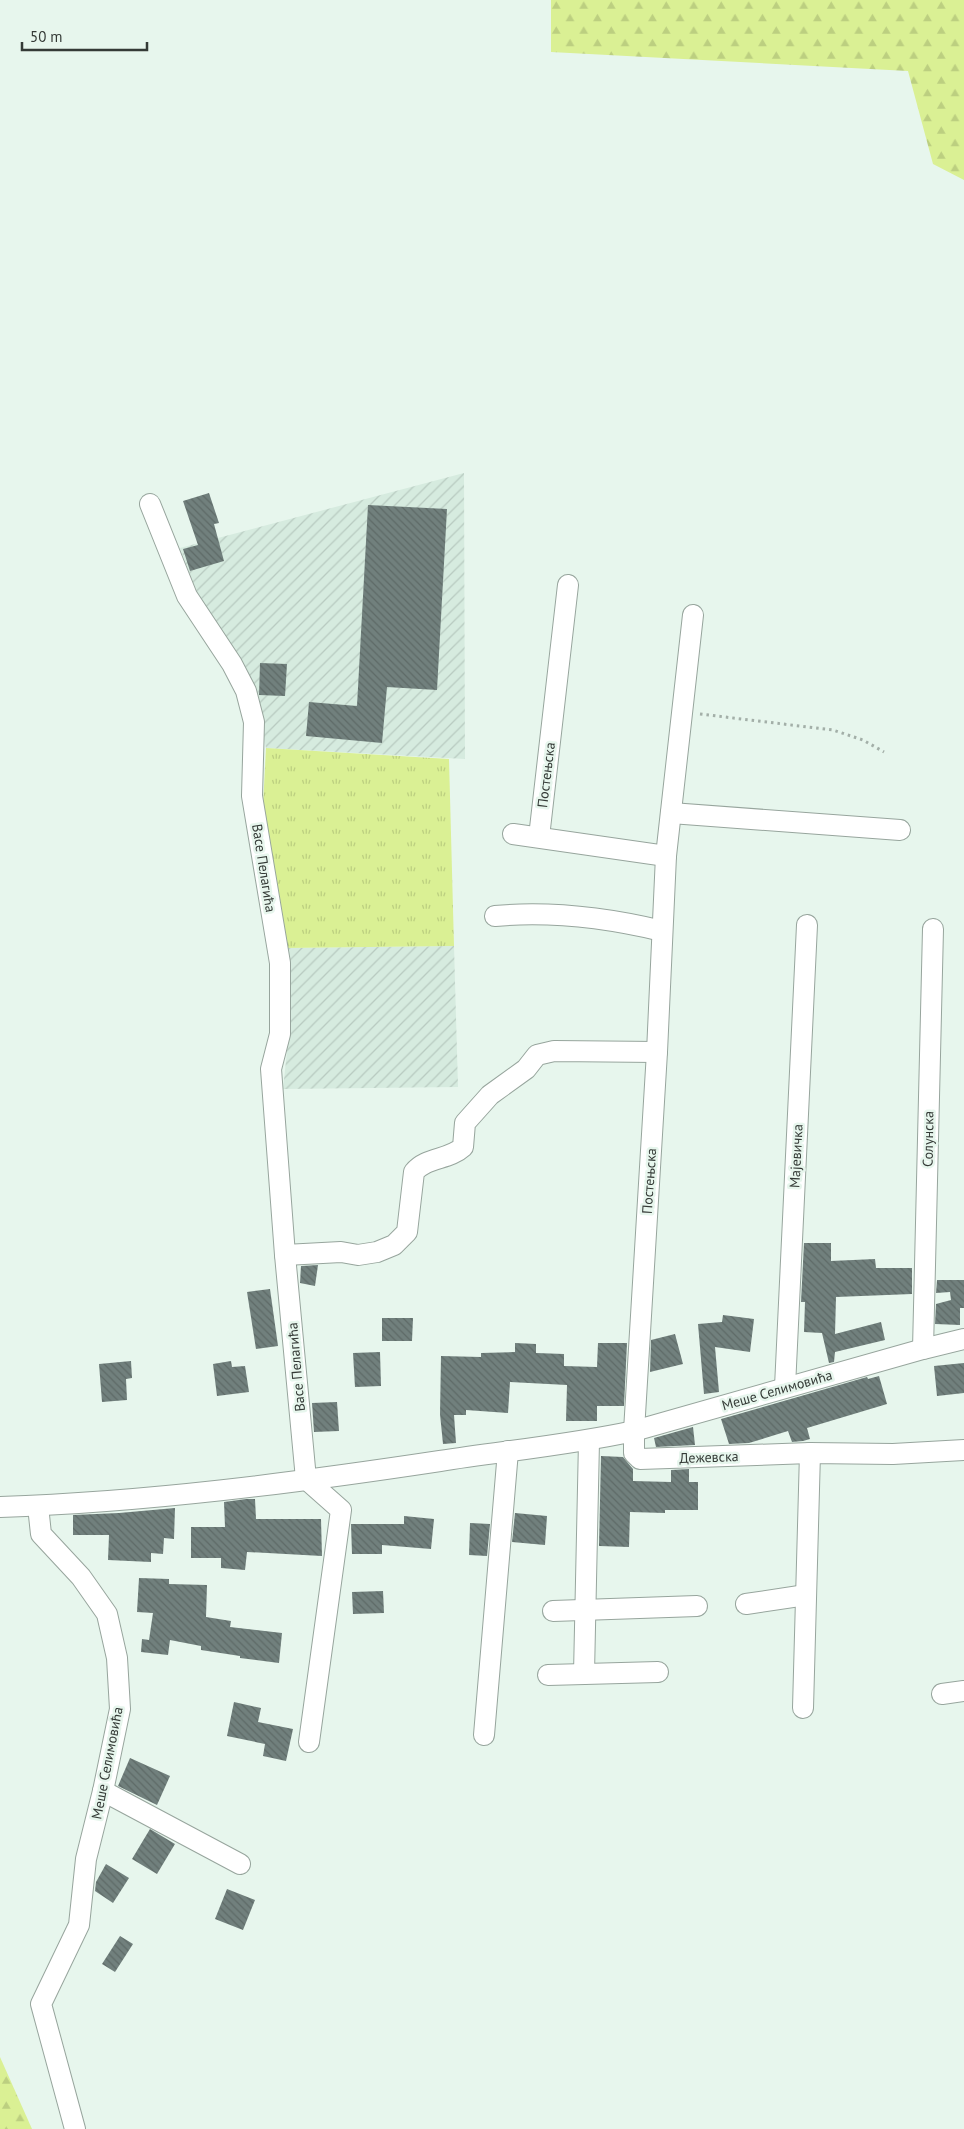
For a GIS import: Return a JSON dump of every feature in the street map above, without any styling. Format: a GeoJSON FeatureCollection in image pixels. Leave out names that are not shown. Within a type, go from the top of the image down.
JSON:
{"type":"FeatureCollection","features":[{"type":"Feature","properties":{"kind":"street","name":"Васе Пелагића"},"geometry":{"type":"LineString","coordinates":[[150,504],[187,596],[232,664],[246,691],[254,722],[252,796],[280,963],[280,1034],[271,1069],[285,1255],[306,1479]]}},
{"type":"Feature","properties":{"kind":"street","name":"Постењска"},"geometry":{"type":"LineString","coordinates":[[539,837],[568,585]]}},
{"type":"Feature","properties":{"kind":"street","name":"Постењска"},"geometry":{"type":"LineString","coordinates":[[634,1430],[657,1052],[666,856],[693,615]]}},
{"type":"Feature","properties":{"kind":"street"},"geometry":{"type":"LineString","coordinates":[[671,813],[900,830]]}},
{"type":"Feature","properties":{"kind":"street"},"geometry":{"type":"LineString","coordinates":[[513,834],[666,856]]}},
{"type":"Feature","properties":{"kind":"street"},"geometry":{"type":"LineString","coordinates":[[495,916],[523,913],[596,918],[662,931]]}},
{"type":"Feature","properties":{"kind":"street","name":"Мајевичка"},"geometry":{"type":"LineString","coordinates":[[785,1387],[807,925]]}},
{"type":"Feature","properties":{"kind":"street","name":"Солунска"},"geometry":{"type":"LineString","coordinates":[[923,1349],[933,929]]}},
{"type":"Feature","properties":{"kind":"street"},"geometry":{"type":"LineString","coordinates":[[285,1255],[340,1252],[358,1254],[377,1252],[394,1246],[407,1232],[414,1172],[420,1165],[456,1153],[463,1147],[465,1123],[490,1095],[526,1069],[537,1055],[554,1051],[657,1052]]}},
{"type":"Feature","properties":{"kind":"street","name":"Меше Селимовића"},"geometry":{"type":"LineString","coordinates":[[0,1507],[168,1496],[589,1440],[634,1430],[964,1339]]}},
{"type":"Feature","properties":{"kind":"street","name":"Дежевска"},"geometry":{"type":"LineString","coordinates":[[634,1430],[634,1453],[640,1459],[810,1453],[893,1454],[964,1450]]}},
{"type":"Feature","properties":{"kind":"street"},"geometry":{"type":"LineString","coordinates":[[584,1674],[589,1440]]}},
{"type":"Feature","properties":{"kind":"street"},"geometry":{"type":"LineString","coordinates":[[484,1735],[508,1451]]}},
{"type":"Feature","properties":{"kind":"street"},"geometry":{"type":"LineString","coordinates":[[803,1708],[810,1453]]}},
{"type":"Feature","properties":{"kind":"street"},"geometry":{"type":"LineString","coordinates":[[306,1479],[341,1510],[308,1742]]}},
{"type":"Feature","properties":{"kind":"street","name":"Меше Селимовића"},"geometry":{"type":"LineString","coordinates":[[38,1506],[41,1534],[81,1577],[107,1614],[116,1658],[120,1709],[103,1791],[86,1859],[79,1925],[41,2004],[75,2129]]}},
{"type":"Feature","properties":{"kind":"street"},"geometry":{"type":"LineString","coordinates":[[746,1604],[806,1595]]}},
{"type":"Feature","properties":{"kind":"street"},"geometry":{"type":"LineString","coordinates":[[553,1610],[697,1606]]}},
{"type":"Feature","properties":{"kind":"street"},"geometry":{"type":"LineString","coordinates":[[548,1675],[658,1672]]}},
{"type":"Feature","properties":{"kind":"street"},"geometry":{"type":"LineString","coordinates":[[942,1694],[964,1691]]}},
{"type":"Feature","properties":{"kind":"street"},"geometry":{"type":"LineString","coordinates":[[103,1791],[240,1864]]}},
{"type":"Feature","properties":{"kind":"path"},"geometry":{"type":"LineString","coordinates":[[682,712],[833,730],[863,740],[884,752]]}},
{"type":"Feature","properties":{"kind":"shaded area"},"geometry":{"type":"Polygon","coordinates":[[[464,473],[465,759],[266,748],[253,691],[200,601],[180,548],[464,473]]]}},
{"type":"Feature","properties":{"kind":"shaded area"},"geometry":{"type":"Polygon","coordinates":[[[454,946],[458,1087],[283,1089],[289,1032],[285,948],[454,946]]]}},
{"type":"Feature","properties":{"kind":"green space"},"geometry":{"type":"Polygon","coordinates":[[[551,0],[964,0],[964,180],[933,164],[908,71],[551,52],[551,0]]]}},
{"type":"Feature","properties":{"kind":"green space"},"geometry":{"type":"Polygon","coordinates":[[[266,748],[449,759],[454,946],[285,948],[262,825],[266,748]]]}},
{"type":"Feature","properties":{"kind":"green space"},"geometry":{"type":"Polygon","coordinates":[[[0,2057],[32,2129],[0,2129],[0,2057]]]}},
{"type":"Feature","properties":{"kind":"building"},"geometry":{"type":"Polygon","coordinates":[[[209,493],[219,523],[214,524],[224,561],[190,571],[183,549],[198,545],[183,501],[209,493]]]}},
{"type":"Feature","properties":{"kind":"building"},"geometry":{"type":"Polygon","coordinates":[[[368,505],[447,509],[437,690],[387,687],[382,743],[306,736],[309,702],[357,706],[368,505]]]}},
{"type":"Feature","properties":{"kind":"building"},"geometry":{"type":"Polygon","coordinates":[[[260,663],[287,664],[285,696],[259,695],[260,663]]]}},
{"type":"Feature","properties":{"kind":"building"},"geometry":{"type":"Polygon","coordinates":[[[804,1243],[831,1243],[831,1261],[875,1259],[876,1268],[912,1268],[912,1294],[836,1297],[835,1334],[881,1322],[885,1340],[835,1352],[834,1362],[829,1363],[822,1333],[804,1332],[805,1302],[801,1302],[804,1243]]]}},
{"type":"Feature","properties":{"kind":"building"},"geometry":{"type":"Polygon","coordinates":[[[318,1265],[315,1286],[300,1283],[301,1266],[318,1265]]]}},
{"type":"Feature","properties":{"kind":"building"},"geometry":{"type":"Polygon","coordinates":[[[937,1280],[964,1280],[964,1308],[960,1308],[960,1325],[935,1324],[936,1304],[951,1300],[950,1292],[936,1293],[937,1280]]]}},
{"type":"Feature","properties":{"kind":"building"},"geometry":{"type":"Polygon","coordinates":[[[270,1289],[278,1346],[256,1349],[247,1292],[270,1289]]]}},
{"type":"Feature","properties":{"kind":"building"},"geometry":{"type":"Polygon","coordinates":[[[723,1315],[754,1319],[750,1352],[715,1347],[719,1392],[704,1394],[698,1324],[722,1322],[723,1315]]]}},
{"type":"Feature","properties":{"kind":"building"},"geometry":{"type":"Polygon","coordinates":[[[382,1318],[413,1318],[412,1341],[382,1341],[382,1318]]]}},
{"type":"Feature","properties":{"kind":"building"},"geometry":{"type":"Polygon","coordinates":[[[675,1334],[683,1364],[650,1372],[651,1340],[675,1334]]]}},
{"type":"Feature","properties":{"kind":"building"},"geometry":{"type":"Polygon","coordinates":[[[515,1343],[536,1344],[536,1353],[564,1354],[564,1366],[597,1367],[598,1343],[627,1343],[624,1406],[597,1406],[597,1421],[566,1421],[567,1385],[510,1382],[508,1413],[466,1410],[466,1415],[454,1415],[456,1443],[443,1444],[440,1414],[441,1356],[481,1357],[481,1353],[515,1352],[515,1343]]]}},
{"type":"Feature","properties":{"kind":"building"},"geometry":{"type":"Polygon","coordinates":[[[380,1352],[381,1386],[355,1387],[353,1353],[380,1352]]]}},
{"type":"Feature","properties":{"kind":"building"},"geometry":{"type":"Polygon","coordinates":[[[131,1361],[132,1378],[126,1379],[127,1400],[102,1402],[99,1364],[131,1361]]]}},
{"type":"Feature","properties":{"kind":"building"},"geometry":{"type":"Polygon","coordinates":[[[231,1361],[232,1367],[245,1366],[249,1392],[217,1396],[213,1364],[231,1361]]]}},
{"type":"Feature","properties":{"kind":"building"},"geometry":{"type":"Polygon","coordinates":[[[964,1363],[964,1393],[937,1396],[934,1366],[964,1363]]]}},
{"type":"Feature","properties":{"kind":"building"},"geometry":{"type":"Polygon","coordinates":[[[879,1376],[887,1404],[807,1428],[810,1439],[792,1442],[788,1431],[749,1443],[729,1444],[721,1419],[867,1377],[868,1379],[879,1376]]]}},
{"type":"Feature","properties":{"kind":"building"},"geometry":{"type":"Polygon","coordinates":[[[337,1402],[339,1431],[314,1432],[312,1403],[337,1402]]]}},
{"type":"Feature","properties":{"kind":"building"},"geometry":{"type":"Polygon","coordinates":[[[693,1427],[695,1445],[656,1447],[654,1438],[693,1427]]]}},
{"type":"Feature","properties":{"kind":"building"},"geometry":{"type":"Polygon","coordinates":[[[601,1456],[623,1457],[633,1469],[633,1481],[671,1482],[671,1470],[689,1469],[689,1482],[698,1482],[698,1510],[665,1510],[665,1513],[630,1512],[629,1547],[599,1546],[601,1456]]]}},
{"type":"Feature","properties":{"kind":"building"},"geometry":{"type":"Polygon","coordinates":[[[255,1499],[256,1519],[321,1519],[322,1556],[247,1552],[245,1570],[221,1568],[221,1558],[191,1558],[191,1527],[225,1527],[224,1502],[255,1499]]]}},
{"type":"Feature","properties":{"kind":"building"},"geometry":{"type":"Polygon","coordinates":[[[175,1508],[174,1539],[164,1538],[163,1554],[151,1553],[151,1562],[108,1560],[109,1535],[73,1535],[73,1515],[175,1508]]]}},
{"type":"Feature","properties":{"kind":"building"},"geometry":{"type":"Polygon","coordinates":[[[515,1513],[547,1516],[545,1545],[512,1542],[515,1513]]]}},
{"type":"Feature","properties":{"kind":"building"},"geometry":{"type":"Polygon","coordinates":[[[404,1516],[434,1519],[431,1549],[382,1545],[382,1554],[352,1554],[351,1524],[404,1524],[404,1516]]]}},
{"type":"Feature","properties":{"kind":"building"},"geometry":{"type":"Polygon","coordinates":[[[470,1523],[490,1524],[487,1556],[469,1555],[470,1523]]]}},
{"type":"Feature","properties":{"kind":"building"},"geometry":{"type":"Polygon","coordinates":[[[139,1578],[169,1579],[169,1584],[207,1585],[206,1617],[231,1621],[230,1627],[282,1633],[279,1663],[201,1650],[201,1646],[170,1640],[168,1655],[141,1652],[142,1639],[149,1640],[153,1613],[137,1612],[139,1578]]]}},
{"type":"Feature","properties":{"kind":"building"},"geometry":{"type":"Polygon","coordinates":[[[383,1591],[384,1613],[353,1614],[352,1592],[383,1591]]]}},
{"type":"Feature","properties":{"kind":"building"},"geometry":{"type":"Polygon","coordinates":[[[234,1702],[261,1708],[258,1722],[293,1729],[286,1761],[263,1756],[265,1744],[227,1736],[234,1702]]]}},
{"type":"Feature","properties":{"kind":"building"},"geometry":{"type":"Polygon","coordinates":[[[130,1758],[170,1776],[157,1805],[118,1786],[130,1758]]]}},
{"type":"Feature","properties":{"kind":"building"},"geometry":{"type":"Polygon","coordinates":[[[150,1829],[175,1844],[157,1874],[132,1859],[150,1829]]]}},
{"type":"Feature","properties":{"kind":"building"},"geometry":{"type":"Polygon","coordinates":[[[106,1864],[129,1878],[113,1903],[95,1891],[96,1882],[106,1864]]]}},
{"type":"Feature","properties":{"kind":"building"},"geometry":{"type":"Polygon","coordinates":[[[227,1889],[255,1900],[243,1930],[215,1919],[227,1889]]]}},
{"type":"Feature","properties":{"kind":"building"},"geometry":{"type":"Polygon","coordinates":[[[120,1936],[133,1944],[115,1972],[102,1964],[120,1936]]]}}]}
